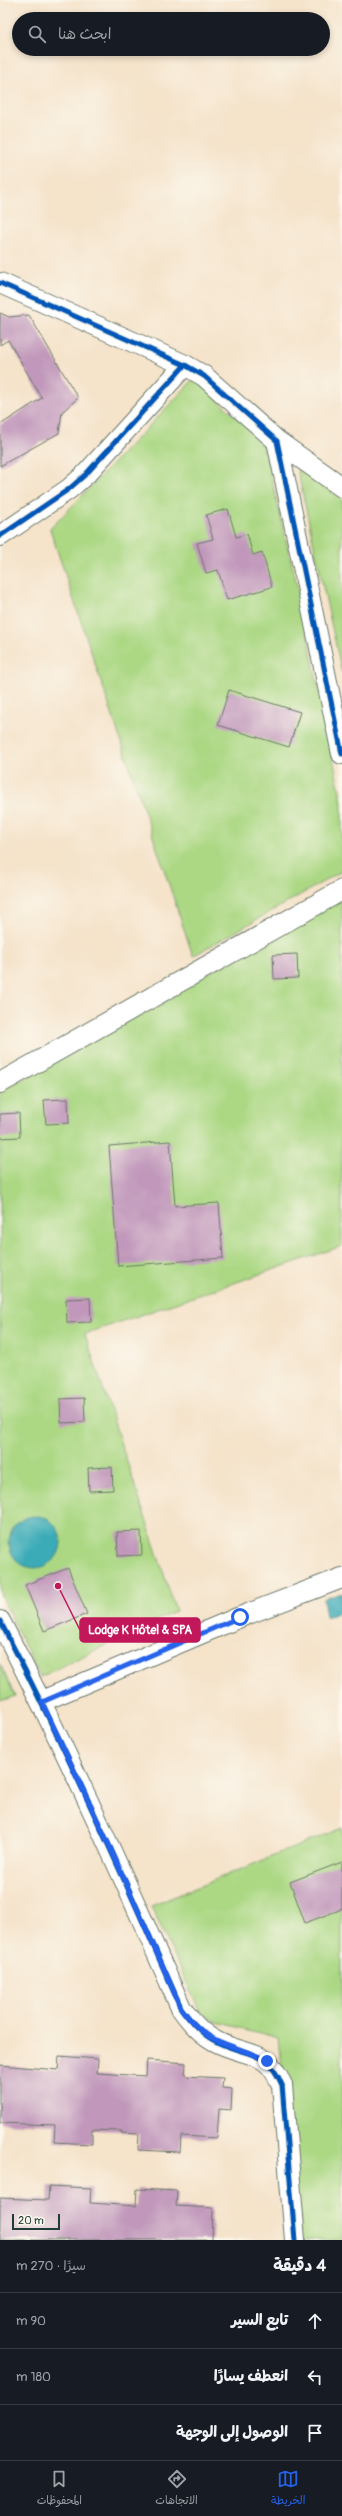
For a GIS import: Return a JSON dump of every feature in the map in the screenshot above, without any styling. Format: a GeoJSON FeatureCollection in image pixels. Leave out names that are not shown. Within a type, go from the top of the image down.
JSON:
{"type":"FeatureCollection","features":[{"type":"Feature","properties":{"kind":"street"},"geometry":{"type":"LineString","coordinates":[[4,288],[185,365],[204,376],[277,441],[342,487]]}},
{"type":"Feature","properties":{"kind":"street"},"geometry":{"type":"LineString","coordinates":[[0,536],[69,490],[86,474],[185,365]]}},
{"type":"Feature","properties":{"kind":"street"},"geometry":{"type":"LineString","coordinates":[[277,441],[342,754]]}},
{"type":"Feature","properties":{"kind":"street"},"geometry":{"type":"LineString","coordinates":[[0,1083],[342,890]]}},
{"type":"Feature","properties":{"kind":"street"},"geometry":{"type":"LineString","coordinates":[[42,1702],[240,1617],[342,1578]]}},
{"type":"Feature","properties":{"kind":"street"},"geometry":{"type":"LineString","coordinates":[[0,1621],[42,1702],[111,1849],[181,2008],[192,2024],[203,2034],[219,2043],[252,2053],[267,2061],[276,2070],[282,2085],[295,2240]]}},
{"type":"Feature","properties":{"kind":"green space"},"geometry":{"type":"Polygon","coordinates":[[[195,378],[263,443],[299,594],[342,802],[342,871],[193,956],[50,529],[195,378]]]}},
{"type":"Feature","properties":{"kind":"green space"},"geometry":{"type":"Polygon","coordinates":[[[297,468],[342,499],[342,673],[297,468]]]}},
{"type":"Feature","properties":{"kind":"green space"},"geometry":{"type":"Polygon","coordinates":[[[342,897],[342,1246],[85,1334],[176,1611],[40,1677],[0,1594],[0,1092],[342,897]]]}},
{"type":"Feature","properties":{"kind":"green space"},"geometry":{"type":"Polygon","coordinates":[[[0,1664],[15,1696],[0,1701],[0,1664]]]}},
{"type":"Feature","properties":{"kind":"green space"},"geometry":{"type":"Polygon","coordinates":[[[342,1828],[342,2240],[299,2240],[279,2038],[217,2022],[201,2014],[151,1906],[342,1828]]]}},
{"type":"Feature","properties":{"kind":"water"},"geometry":{"type":"Polygon","coordinates":[[[30,1516],[40,1516],[54,1523],[61,1537],[61,1547],[54,1561],[40,1568],[30,1568],[20,1564],[13,1557],[9,1547],[9,1537],[13,1527],[20,1520],[30,1516]]]}},
{"type":"Feature","properties":{"kind":"water"},"geometry":{"type":"Polygon","coordinates":[[[342,1593],[342,1612],[326,1617],[323,1599],[342,1593]]]}},
{"type":"Feature","properties":{"kind":"building"},"geometry":{"type":"Polygon","coordinates":[[[0,313],[9,317],[29,315],[78,398],[62,412],[59,433],[0,466],[0,425],[42,398],[8,340],[0,345],[0,313]]]}},
{"type":"Feature","properties":{"kind":"building"},"geometry":{"type":"Polygon","coordinates":[[[228,509],[236,537],[247,534],[253,555],[262,552],[272,587],[227,600],[218,570],[206,573],[197,543],[213,539],[206,515],[228,509]]]}},
{"type":"Feature","properties":{"kind":"building"},"geometry":{"type":"Polygon","coordinates":[[[229,690],[300,712],[289,747],[218,725],[229,690]]]}},
{"type":"Feature","properties":{"kind":"building"},"geometry":{"type":"Polygon","coordinates":[[[297,954],[298,978],[274,979],[273,955],[297,954]]]}},
{"type":"Feature","properties":{"kind":"building"},"geometry":{"type":"Polygon","coordinates":[[[68,1099],[69,1123],[46,1124],[44,1100],[68,1099]]]}},
{"type":"Feature","properties":{"kind":"building"},"geometry":{"type":"Polygon","coordinates":[[[19,1113],[20,1137],[0,1138],[0,1114],[19,1113]]]}},
{"type":"Feature","properties":{"kind":"building"},"geometry":{"type":"Polygon","coordinates":[[[170,1141],[175,1206],[219,1203],[223,1258],[118,1266],[109,1146],[170,1141]]]}},
{"type":"Feature","properties":{"kind":"building"},"geometry":{"type":"Polygon","coordinates":[[[90,1298],[91,1322],[67,1323],[66,1299],[90,1298]]]}},
{"type":"Feature","properties":{"kind":"building"},"geometry":{"type":"Polygon","coordinates":[[[84,1398],[85,1422],[61,1423],[60,1399],[84,1398]]]}},
{"type":"Feature","properties":{"kind":"building"},"geometry":{"type":"Polygon","coordinates":[[[112,1467],[113,1490],[89,1491],[88,1468],[112,1467]]]}},
{"type":"Feature","properties":{"kind":"building"},"geometry":{"type":"Polygon","coordinates":[[[141,1531],[142,1555],[118,1556],[117,1532],[141,1531]]]}},
{"type":"Feature","properties":{"kind":"building"},"geometry":{"type":"Polygon","coordinates":[[[68,1568],[87,1614],[44,1631],[25,1585],[68,1568]]]}},
{"type":"Feature","properties":{"kind":"building"},"geometry":{"type":"Polygon","coordinates":[[[342,1862],[342,1909],[305,1923],[290,1882],[342,1862]]]}},
{"type":"Feature","properties":{"kind":"building"},"geometry":{"type":"Polygon","coordinates":[[[59,2056],[98,2059],[97,2073],[146,2076],[147,2060],[186,2063],[185,2076],[223,2078],[222,2088],[232,2089],[231,2110],[219,2109],[217,2138],[181,2136],[180,2152],[138,2150],[139,2134],[121,2133],[122,2131],[92,2130],[92,2144],[54,2142],[55,2125],[0,2123],[0,2065],[58,2070],[59,2056]]]}},
{"type":"Feature","properties":{"kind":"building"},"geometry":{"type":"Polygon","coordinates":[[[49,2186],[91,2188],[90,2203],[136,2206],[137,2189],[177,2191],[176,2206],[213,2208],[212,2240],[0,2240],[0,2198],[48,2200],[49,2186]]]}},
{"type":"Feature","properties":{"kind":"cycle path"},"geometry":{"type":"LineString","coordinates":[[0,283],[185,365],[86,474],[69,489],[0,536]]}},
{"type":"Feature","properties":{"kind":"cycle path"},"geometry":{"type":"LineString","coordinates":[[185,365],[204,376],[277,441],[342,754]]}},
{"type":"Feature","properties":{"kind":"cycle path"},"geometry":{"type":"LineString","coordinates":[[0,1621],[94,1813],[181,2008],[189,2019],[213,2040],[256,2056],[270,2065],[282,2085],[295,2240]]}},
{"type":"Feature","properties":{"kind":"place","name":"Lodge K Hôtel & SPA"},"geometry":{"type":"Point","coordinates":[58,1586]}},
{"type":"Feature","properties":{"kind":"route"},"geometry":{"type":"LineString","coordinates":[[240,1617],[42,1702],[111,1849],[181,2008],[192,2024],[203,2034],[219,2043],[252,2053],[267,2061]]}}]}
